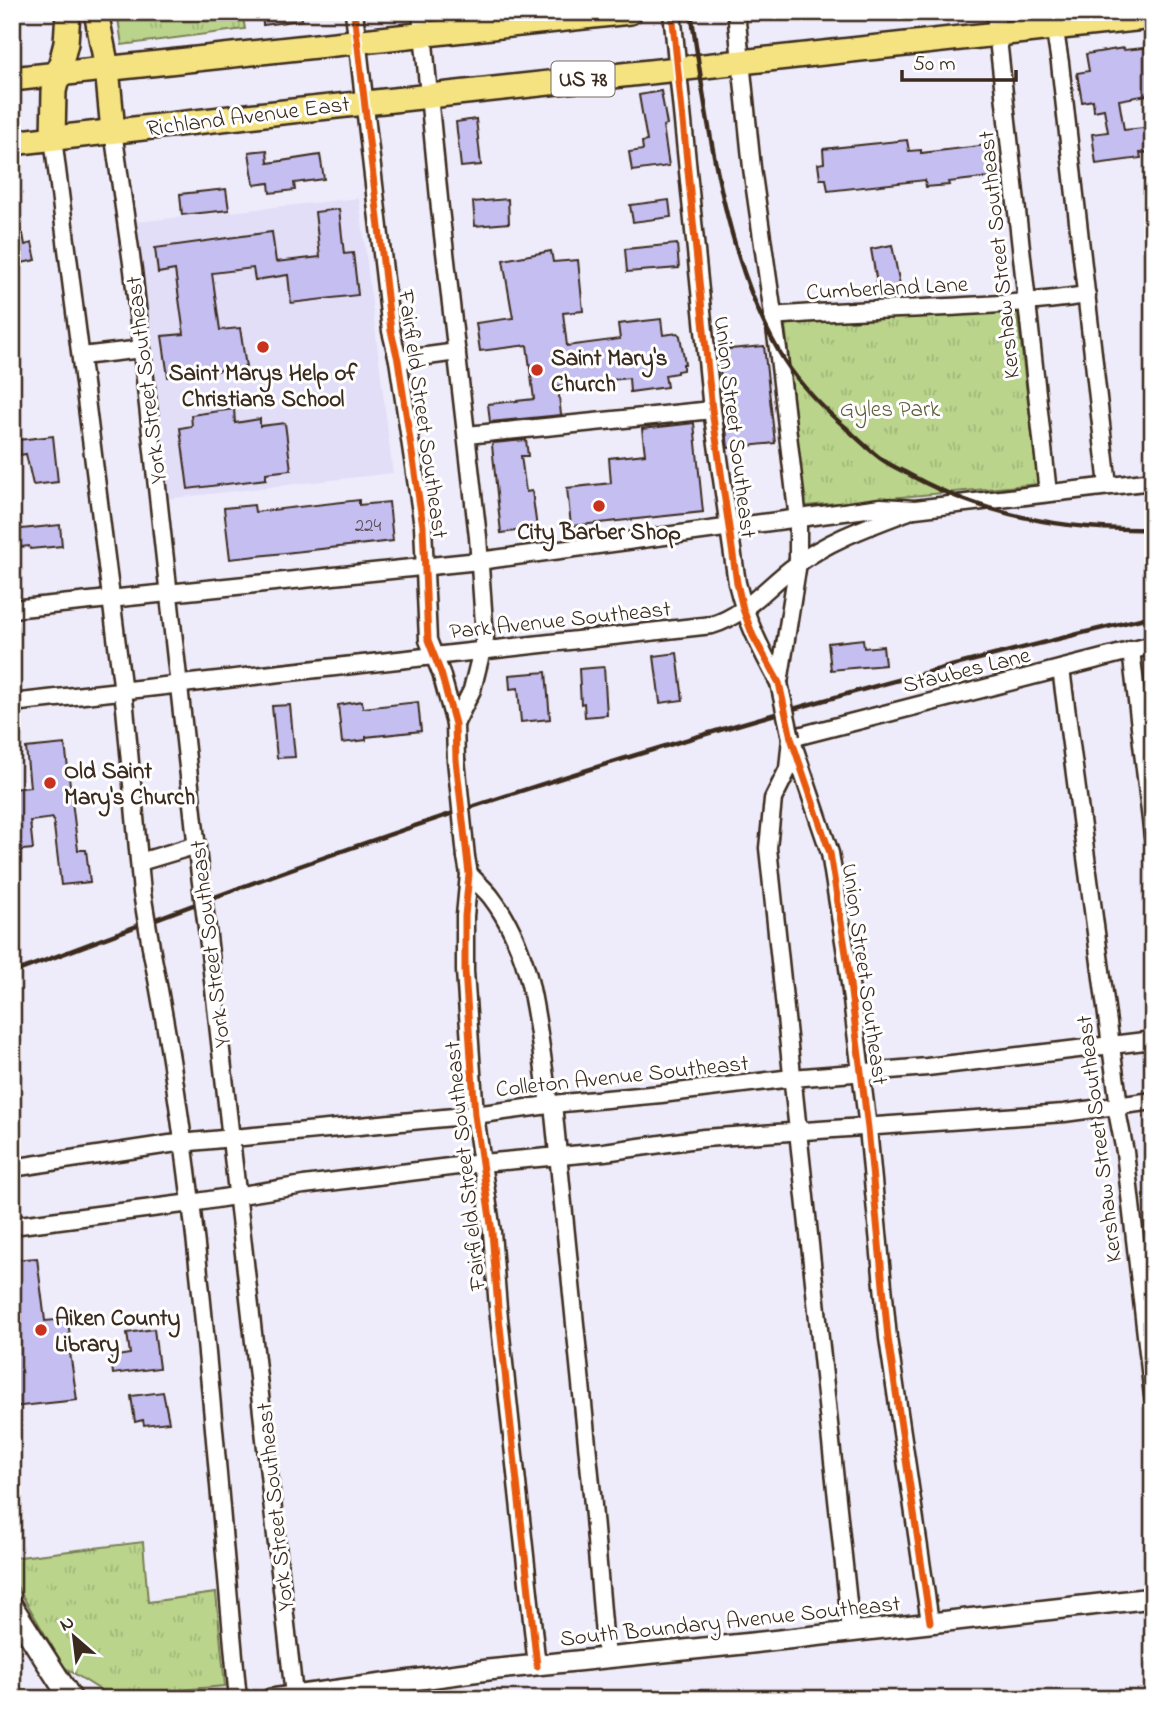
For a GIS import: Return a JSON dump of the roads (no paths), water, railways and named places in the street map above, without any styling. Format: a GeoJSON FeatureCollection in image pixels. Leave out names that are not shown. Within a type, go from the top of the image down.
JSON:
{"type":"FeatureCollection","features":[{"type":"Feature","properties":{"kind":"main road"},"geometry":{"type":"LineString","coordinates":[[53,138],[54,91],[66,43],[68,12]]}},
{"type":"Feature","properties":{"kind":"main road","name":"York Street Southeast"},"geometry":{"type":"LineString","coordinates":[[96,12],[107,68],[113,131]]}},
{"type":"Feature","properties":{"kind":"main road"},"geometry":{"type":"LineString","coordinates":[[12,79],[358,41],[423,24],[630,12]]}},
{"type":"Feature","properties":{"kind":"main road","name":"Richland Avenue East"},"geometry":{"type":"LineString","coordinates":[[12,143],[429,94],[679,69],[996,23],[1153,17]]}},
{"type":"Feature","properties":{"kind":"main road"},"geometry":{"type":"LineString","coordinates":[[12,1607],[71,1699]]}},
{"type":"Feature","properties":{"kind":"street","name":"Fairfield Street Southeast"},"geometry":{"type":"LineString","coordinates":[[354,12],[391,331],[398,360],[422,526],[428,640],[455,724],[456,760],[469,874],[465,916],[465,971],[475,1115],[492,1232],[499,1322],[537,1666]]}},
{"type":"Feature","properties":{"kind":"street","name":"Union Street Southeast"},"geometry":{"type":"LineString","coordinates":[[672,12],[712,410],[730,529],[743,609],[753,636],[779,683],[791,738],[830,853],[847,960],[868,1128],[888,1338],[930,1622]]}},
{"type":"Feature","properties":{"kind":"street","name":"Union Street Southeast"},"geometry":{"type":"LineString","coordinates":[[736,12],[752,168],[798,520],[798,563],[779,683]]}},
{"type":"Feature","properties":{"kind":"street"},"geometry":{"type":"LineString","coordinates":[[1053,20],[1108,486]]}},
{"type":"Feature","properties":{"kind":"street","name":"Kershaw Street Southeast"},"geometry":{"type":"LineString","coordinates":[[996,23],[1048,493]]}},
{"type":"Feature","properties":{"kind":"street","name":"Fairfield Street Southeast"},"geometry":{"type":"LineString","coordinates":[[423,24],[467,435],[485,638],[472,690],[455,724]]}},
{"type":"Feature","properties":{"kind":"street","name":"York Street Southeast"},"geometry":{"type":"LineString","coordinates":[[113,131],[142,349],[294,1695]]}},
{"type":"Feature","properties":{"kind":"street"},"geometry":{"type":"LineString","coordinates":[[53,138],[123,691],[142,893],[167,1031],[191,1203],[213,1405],[238,1699]]}},
{"type":"Feature","properties":{"kind":"street","name":"Cumberland Lane"},"geometry":{"type":"LineString","coordinates":[[773,316],[831,311],[1026,304],[1087,295]]}},
{"type":"Feature","properties":{"kind":"street"},"geometry":{"type":"LineString","coordinates":[[82,356],[142,349]]}},
{"type":"Feature","properties":{"kind":"street"},"geometry":{"type":"LineString","coordinates":[[398,360],[457,352]]}},
{"type":"Feature","properties":{"kind":"street"},"geometry":{"type":"LineString","coordinates":[[467,435],[712,410]]}},
{"type":"Feature","properties":{"kind":"street","name":"Park Avenue Southeast"},"geometry":{"type":"LineString","coordinates":[[12,609],[479,561],[881,507],[915,509],[1153,481]]}},
{"type":"Feature","properties":{"kind":"street","name":"Park Avenue Southeast"},"geometry":{"type":"LineString","coordinates":[[12,703],[712,625],[729,620],[798,563],[852,533],[915,509]]}},
{"type":"Feature","properties":{"kind":"street","name":"Staubes Lane"},"geometry":{"type":"LineString","coordinates":[[791,738],[1153,645]]}},
{"type":"Feature","properties":{"kind":"street"},"geometry":{"type":"LineString","coordinates":[[1131,650],[1153,837]]}},
{"type":"Feature","properties":{"kind":"street","name":"Kershaw Street Southeast"},"geometry":{"type":"LineString","coordinates":[[1061,669],[1119,1106],[1117,1111],[1125,1152],[1153,1396]]}},
{"type":"Feature","properties":{"kind":"street","name":"Union Street Southeast"},"geometry":{"type":"LineString","coordinates":[[791,738],[788,769],[773,799],[768,848],[851,1631]]}},
{"type":"Feature","properties":{"kind":"street"},"geometry":{"type":"LineString","coordinates":[[139,862],[197,845]]}},
{"type":"Feature","properties":{"kind":"street"},"geometry":{"type":"LineString","coordinates":[[469,874],[492,898],[515,939],[525,962],[534,999],[559,1156],[606,1658]]}},
{"type":"Feature","properties":{"kind":"street","name":"Colleton Avenue Southeast"},"geometry":{"type":"LineString","coordinates":[[12,1168],[182,1143],[475,1115],[551,1104],[1111,1047],[1153,1040]]}},
{"type":"Feature","properties":{"kind":"street"},"geometry":{"type":"LineString","coordinates":[[12,1226],[482,1163],[704,1138],[1064,1113],[1153,1101]]}},
{"type":"Feature","properties":{"kind":"street","name":"South Boundary Avenue Southeast"},"geometry":{"type":"LineString","coordinates":[[271,1699],[294,1695],[335,1694],[606,1658],[1153,1598]]}},
{"type":"Feature","properties":{"kind":"railway"},"geometry":{"type":"LineString","coordinates":[[691,12],[720,186],[744,273],[759,313],[778,350],[808,391],[834,418],[884,461],[940,490],[999,511],[1059,524],[1153,529]]}},
{"type":"Feature","properties":{"kind":"railway"},"geometry":{"type":"LineString","coordinates":[[12,973],[311,862],[623,759],[834,697],[1153,616]]}},
{"type":"Feature","properties":{"kind":"place","name":"Saint Marys Help of Christians School"},"geometry":{"type":"Point","coordinates":[263,347]}},
{"type":"Feature","properties":{"kind":"place","name":"Saint Mary's Church"},"geometry":{"type":"Point","coordinates":[537,370]}},
{"type":"Feature","properties":{"kind":"place","name":"City Barber Shop"},"geometry":{"type":"Point","coordinates":[599,506]}},
{"type":"Feature","properties":{"kind":"place","name":"Old Saint Mary's Church"},"geometry":{"type":"Point","coordinates":[50,783]}},
{"type":"Feature","properties":{"kind":"place","name":"Aiken County Library"},"geometry":{"type":"Point","coordinates":[41,1330]}},
{"type":"Feature","properties":{"kind":"park label","name":"Gyles Park"},"geometry":{"type":"Point","coordinates":[890,408]}}]}
